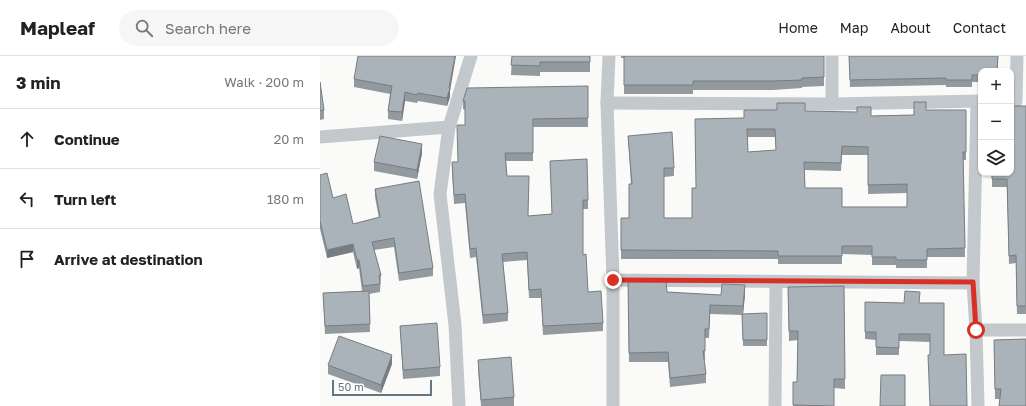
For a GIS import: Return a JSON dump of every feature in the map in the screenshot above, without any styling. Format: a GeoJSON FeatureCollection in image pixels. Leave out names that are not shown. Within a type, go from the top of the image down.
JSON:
{"type":"FeatureCollection","features":[{"type":"Feature","properties":{"kind":"street"},"geometry":{"type":"LineString","coordinates":[[459,406],[455,325],[440,194],[449,127],[471,56]]}},
{"type":"Feature","properties":{"kind":"street"},"geometry":{"type":"LineString","coordinates":[[609,56],[607,103],[613,280],[613,406]]}},
{"type":"Feature","properties":{"kind":"street"},"geometry":{"type":"LineString","coordinates":[[832,56],[832,104]]}},
{"type":"Feature","properties":{"kind":"street"},"geometry":{"type":"LineString","coordinates":[[1017,56],[1018,101]]}},
{"type":"Feature","properties":{"kind":"street"},"geometry":{"type":"LineString","coordinates":[[607,103],[832,104],[978,102]]}},
{"type":"Feature","properties":{"kind":"street"},"geometry":{"type":"LineString","coordinates":[[978,406],[973,282],[979,104]]}},
{"type":"Feature","properties":{"kind":"street"},"geometry":{"type":"LineString","coordinates":[[320,137],[449,127]]}},
{"type":"Feature","properties":{"kind":"street"},"geometry":{"type":"LineString","coordinates":[[613,280],[973,282]]}},
{"type":"Feature","properties":{"kind":"street"},"geometry":{"type":"LineString","coordinates":[[775,406],[776,282]]}},
{"type":"Feature","properties":{"kind":"street"},"geometry":{"type":"LineString","coordinates":[[976,330],[1026,330]]}},
{"type":"Feature","properties":{"kind":"building"},"geometry":{"type":"Polygon","coordinates":[[[358,56],[455,56],[447,98],[418,93],[417,95],[405,92],[402,112],[388,111],[392,86],[354,79],[358,56]]]}},
{"type":"Feature","properties":{"kind":"building"},"geometry":{"type":"Polygon","coordinates":[[[512,56],[590,56],[590,62],[540,62],[540,66],[511,65],[512,56]]]}},
{"type":"Feature","properties":{"kind":"building"},"geometry":{"type":"Polygon","coordinates":[[[624,56],[824,56],[824,77],[802,78],[802,80],[773,81],[693,81],[693,85],[624,85],[624,56]]]}},
{"type":"Feature","properties":{"kind":"building"},"geometry":{"type":"Polygon","coordinates":[[[849,56],[998,56],[997,68],[978,68],[978,75],[972,75],[972,80],[946,80],[946,78],[850,80],[849,56]]]}},
{"type":"Feature","properties":{"kind":"building"},"geometry":{"type":"Polygon","coordinates":[[[320,82],[324,110],[320,111],[320,82]]]}},
{"type":"Feature","properties":{"kind":"building"},"geometry":{"type":"Polygon","coordinates":[[[588,86],[588,118],[533,119],[533,153],[505,153],[507,176],[529,176],[528,216],[552,214],[550,161],[587,159],[588,200],[583,200],[583,255],[586,254],[588,292],[601,291],[603,323],[543,326],[541,289],[529,290],[527,252],[502,254],[508,313],[483,315],[476,248],[470,249],[465,194],[454,195],[452,162],[458,162],[457,125],[465,125],[465,101],[463,101],[467,88],[588,86]]]}},
{"type":"Feature","properties":{"kind":"building"},"geometry":{"type":"Polygon","coordinates":[[[914,102],[926,102],[926,110],[966,110],[966,152],[963,152],[965,248],[927,249],[927,260],[896,260],[896,257],[872,257],[872,246],[842,246],[842,256],[778,256],[778,251],[621,250],[621,218],[629,218],[629,184],[632,184],[628,136],[672,132],[674,168],[664,168],[664,218],[692,218],[692,188],[696,188],[695,119],[744,118],[744,110],[777,110],[777,103],[805,103],[805,111],[857,112],[857,107],[871,107],[871,116],[914,115],[914,102]],[[747,129],[748,152],[776,150],[775,129],[747,129]],[[842,146],[841,163],[804,162],[805,188],[842,188],[842,207],[907,207],[907,184],[868,185],[868,147],[842,146]]]}},
{"type":"Feature","properties":{"kind":"building"},"geometry":{"type":"Polygon","coordinates":[[[1014,106],[1026,106],[1026,306],[1017,306],[1016,255],[1009,256],[1007,179],[992,179],[992,176],[1014,176],[1014,106]]]}},
{"type":"Feature","properties":{"kind":"building"},"geometry":{"type":"Polygon","coordinates":[[[380,136],[422,144],[417,170],[374,162],[380,136]]]}},
{"type":"Feature","properties":{"kind":"building"},"geometry":{"type":"Polygon","coordinates":[[[327,173],[333,198],[346,194],[353,224],[380,217],[375,189],[419,181],[433,268],[399,273],[394,238],[372,242],[381,275],[379,275],[380,284],[363,286],[359,260],[357,260],[353,244],[327,250],[320,221],[320,175],[327,173]]]}},
{"type":"Feature","properties":{"kind":"building"},"geometry":{"type":"Polygon","coordinates":[[[628,279],[666,279],[667,292],[721,295],[722,284],[745,285],[743,306],[710,305],[709,329],[705,329],[705,351],[703,351],[706,374],[670,378],[668,352],[629,353],[628,279]]]}},
{"type":"Feature","properties":{"kind":"building"},"geometry":{"type":"Polygon","coordinates":[[[844,286],[845,379],[834,379],[834,406],[793,405],[793,382],[797,382],[798,331],[789,331],[788,287],[844,286]]]}},
{"type":"Feature","properties":{"kind":"building"},"geometry":{"type":"Polygon","coordinates":[[[369,291],[370,324],[325,326],[323,293],[369,291]]]}},
{"type":"Feature","properties":{"kind":"building"},"geometry":{"type":"Polygon","coordinates":[[[905,291],[920,292],[919,303],[944,303],[944,355],[966,354],[967,406],[930,406],[928,355],[930,355],[930,334],[899,334],[899,348],[876,347],[876,332],[865,332],[865,302],[904,303],[905,291]]]}},
{"type":"Feature","properties":{"kind":"building"},"geometry":{"type":"Polygon","coordinates":[[[767,313],[767,340],[743,340],[742,314],[767,313]]]}},
{"type":"Feature","properties":{"kind":"building"},"geometry":{"type":"Polygon","coordinates":[[[437,323],[440,367],[403,370],[400,326],[437,323]]]}},
{"type":"Feature","properties":{"kind":"building"},"geometry":{"type":"Polygon","coordinates":[[[339,336],[392,355],[381,385],[328,365],[339,336]]]}},
{"type":"Feature","properties":{"kind":"building"},"geometry":{"type":"Polygon","coordinates":[[[1026,339],[1026,406],[999,406],[1001,389],[995,389],[994,340],[1026,339]]]}},
{"type":"Feature","properties":{"kind":"building"},"geometry":{"type":"Polygon","coordinates":[[[511,357],[514,397],[481,400],[478,360],[511,357]]]}},
{"type":"Feature","properties":{"kind":"building"},"geometry":{"type":"Polygon","coordinates":[[[881,375],[905,375],[905,406],[880,406],[881,375]]]}},
{"type":"Feature","properties":{"kind":"route"},"geometry":{"type":"LineString","coordinates":[[613,280],[973,282],[976,330]]}}]}
